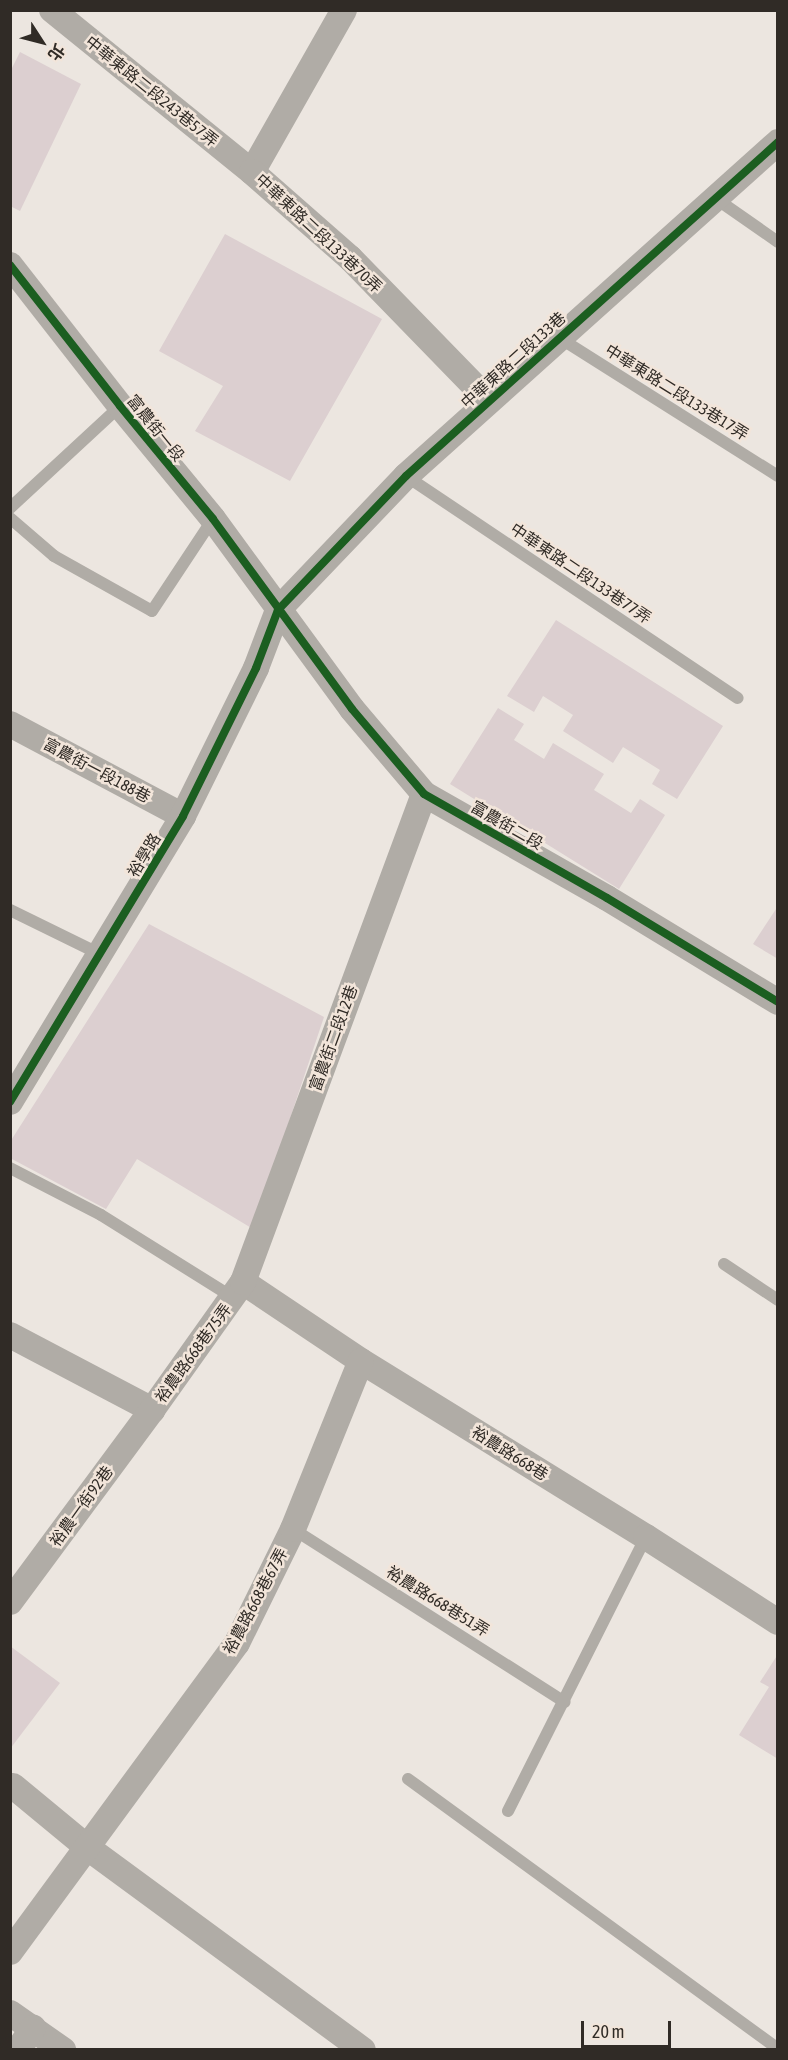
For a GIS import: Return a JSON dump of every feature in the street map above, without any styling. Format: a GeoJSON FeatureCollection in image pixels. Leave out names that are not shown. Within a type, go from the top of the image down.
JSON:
{"type":"FeatureCollection","features":[{"type":"Feature","properties":{"kind":"street","name":"中華東路二段243巷57弄"},"geometry":{"type":"LineString","coordinates":[[52,10],[252,172]]}},
{"type":"Feature","properties":{"kind":"street","name":"中華東路二段133巷70弄"},"geometry":{"type":"LineString","coordinates":[[344,10],[252,172],[351,258],[489,401]]}},
{"type":"Feature","properties":{"kind":"street","name":"中華東路二段133巷"},"geometry":{"type":"LineString","coordinates":[[278,610],[406,476],[777,142]]}},
{"type":"Feature","properties":{"kind":"street","name":"富農街一段"},"geometry":{"type":"LineString","coordinates":[[10,265],[120,406],[213,519],[278,610]]}},
{"type":"Feature","properties":{"kind":"street","name":"富農街二段"},"geometry":{"type":"LineString","coordinates":[[278,610],[352,709],[424,794],[608,898],[777,1002]]}},
{"type":"Feature","properties":{"kind":"street","name":"裕學路"},"geometry":{"type":"LineString","coordinates":[[10,1102],[183,816],[256,668],[278,610]]}},
{"type":"Feature","properties":{"kind":"street","name":"富農街一段188巷"},"geometry":{"type":"LineString","coordinates":[[10,724],[183,816]]}},
{"type":"Feature","properties":{"kind":"street","name":"富農街二段12巷"},"geometry":{"type":"LineString","coordinates":[[237,1290],[424,794]]}},
{"type":"Feature","properties":{"kind":"street","name":"裕農路668巷"},"geometry":{"type":"LineString","coordinates":[[237,1290],[361,1361],[646,1537],[777,1622]]}},
{"type":"Feature","properties":{"kind":"street","name":"裕農路668巷75弄"},"geometry":{"type":"LineString","coordinates":[[10,1335],[152,1410],[237,1290]]}},
{"type":"Feature","properties":{"kind":"street","name":"裕農路668巷67弄"},"geometry":{"type":"LineString","coordinates":[[10,1952],[237,1643],[293,1529],[361,1361]]}},
{"type":"Feature","properties":{"kind":"street","name":"裕農一街92巷"},"geometry":{"type":"LineString","coordinates":[[10,1602],[152,1410]]}},
{"type":"Feature","properties":{"kind":"street"},"geometry":{"type":"LineString","coordinates":[[13,1786],[88,1848],[363,2049]]}},
{"type":"Feature","properties":{"kind":"street"},"geometry":{"type":"LineString","coordinates":[[10,2013],[63,2049]]}},
{"type":"Feature","properties":{"kind":"street"},"geometry":{"type":"LineString","coordinates":[[18,2049],[33,2028]]}},
{"type":"Feature","properties":{"kind":"lane"},"geometry":{"type":"LineString","coordinates":[[715,198],[777,242]]}},
{"type":"Feature","properties":{"kind":"lane","name":"中華東路二段133巷17弄"},"geometry":{"type":"LineString","coordinates":[[558,337],[777,476]]}},
{"type":"Feature","properties":{"kind":"lane"},"geometry":{"type":"LineString","coordinates":[[10,508],[120,406]]}},
{"type":"Feature","properties":{"kind":"lane","name":"中華東路二段133巷77弄"},"geometry":{"type":"LineString","coordinates":[[406,476],[738,698]]}},
{"type":"Feature","properties":{"kind":"lane"},"geometry":{"type":"LineString","coordinates":[[10,518],[54,556],[152,611],[213,519]]}},
{"type":"Feature","properties":{"kind":"lane"},"geometry":{"type":"LineString","coordinates":[[10,910],[100,954]]}},
{"type":"Feature","properties":{"kind":"lane"},"geometry":{"type":"LineString","coordinates":[[10,1168],[237,1290]]}},
{"type":"Feature","properties":{"kind":"lane"},"geometry":{"type":"LineString","coordinates":[[724,1264],[777,1300]]}},
{"type":"Feature","properties":{"kind":"lane","name":"裕農路668巷51弄"},"geometry":{"type":"LineString","coordinates":[[293,1529],[565,1701]]}},
{"type":"Feature","properties":{"kind":"lane"},"geometry":{"type":"LineString","coordinates":[[508,1811],[646,1537]]}},
{"type":"Feature","properties":{"kind":"lane"},"geometry":{"type":"LineString","coordinates":[[408,1779],[777,2049]]}},
{"type":"Feature","properties":{"kind":"building"},"geometry":{"type":"Polygon","coordinates":[[[20,52],[81,84],[20,211],[10,206],[10,72],[20,52]]]}},
{"type":"Feature","properties":{"kind":"building"},"geometry":{"type":"Polygon","coordinates":[[[225,234],[382,319],[290,481],[195,431],[223,386],[159,351],[225,234]]]}},
{"type":"Feature","properties":{"kind":"building"},"geometry":{"type":"Polygon","coordinates":[[[556,620],[723,726],[677,799],[652,784],[660,770],[623,747],[613,763],[563,731],[573,715],[543,696],[534,712],[507,696],[556,620]]]}},
{"type":"Feature","properties":{"kind":"building"},"geometry":{"type":"Polygon","coordinates":[[[498,708],[524,724],[514,740],[544,759],[553,743],[604,774],[594,790],[631,813],[640,799],[665,815],[619,889],[450,784],[498,708]]]}},
{"type":"Feature","properties":{"kind":"building"},"geometry":{"type":"Polygon","coordinates":[[[778,906],[778,959],[753,944],[778,906]]]}},
{"type":"Feature","properties":{"kind":"building"},"geometry":{"type":"Polygon","coordinates":[[[149,924],[324,1017],[253,1229],[137,1159],[106,1209],[10,1158],[10,1142],[149,924]]]}},
{"type":"Feature","properties":{"kind":"building"},"geometry":{"type":"Polygon","coordinates":[[[10,1646],[60,1683],[10,1749],[10,1646]]]}},
{"type":"Feature","properties":{"kind":"building"},"geometry":{"type":"Polygon","coordinates":[[[778,1654],[778,1759],[739,1735],[769,1687],[760,1682],[778,1654]]]}},
{"type":"Feature","properties":{"kind":"cycle path"},"geometry":{"type":"LineString","coordinates":[[10,1102],[183,816],[256,668],[278,610],[406,476],[778,142]]}},
{"type":"Feature","properties":{"kind":"cycle path"},"geometry":{"type":"LineString","coordinates":[[10,265],[120,406],[213,519],[352,709],[424,794],[607,898],[778,1002]]}}]}
